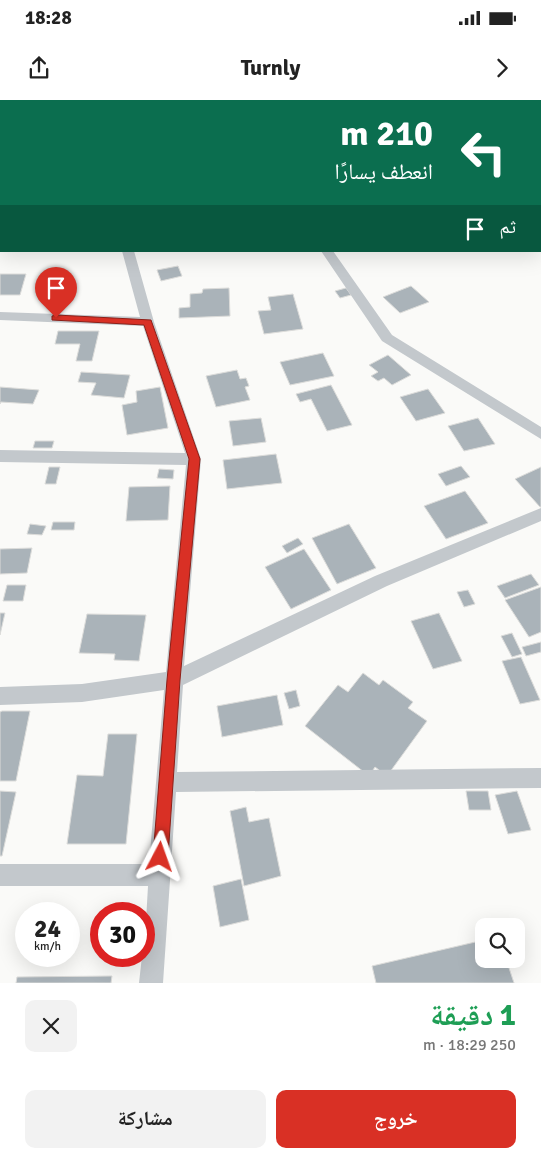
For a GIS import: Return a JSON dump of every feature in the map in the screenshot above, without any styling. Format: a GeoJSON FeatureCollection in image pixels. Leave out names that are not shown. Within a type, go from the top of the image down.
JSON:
{"type":"FeatureCollection","features":[{"type":"Feature","properties":{"kind":"street"},"geometry":{"type":"LineString","coordinates":[[128,252],[148,322],[194,459],[174,680],[151,983]]}},
{"type":"Feature","properties":{"kind":"street"},"geometry":{"type":"LineString","coordinates":[[328,252],[387,338],[541,434]]}},
{"type":"Feature","properties":{"kind":"street"},"geometry":{"type":"LineString","coordinates":[[0,316],[148,322]]}},
{"type":"Feature","properties":{"kind":"street"},"geometry":{"type":"LineString","coordinates":[[0,456],[194,459]]}},
{"type":"Feature","properties":{"kind":"street"},"geometry":{"type":"LineString","coordinates":[[0,696],[82,693],[174,680],[381,581],[541,514]]}},
{"type":"Feature","properties":{"kind":"street"},"geometry":{"type":"LineString","coordinates":[[166,782],[541,778]]}},
{"type":"Feature","properties":{"kind":"street"},"geometry":{"type":"LineString","coordinates":[[0,875],[159,876]]}},
{"type":"Feature","properties":{"kind":"building"},"geometry":{"type":"Polygon","coordinates":[[[178,266],[182,276],[161,281],[157,270],[178,266]]]}},
{"type":"Feature","properties":{"kind":"building"},"geometry":{"type":"Polygon","coordinates":[[[0,274],[26,274],[20,295],[0,295],[0,274]]]}},
{"type":"Feature","properties":{"kind":"building"},"geometry":{"type":"Polygon","coordinates":[[[411,286],[429,302],[400,313],[383,297],[411,286]]]}},
{"type":"Feature","properties":{"kind":"building"},"geometry":{"type":"Polygon","coordinates":[[[229,288],[230,316],[179,318],[179,308],[190,307],[190,294],[202,293],[203,289],[229,288]]]}},
{"type":"Feature","properties":{"kind":"building"},"geometry":{"type":"Polygon","coordinates":[[[346,288],[351,295],[340,298],[335,291],[346,288]]]}},
{"type":"Feature","properties":{"kind":"building"},"geometry":{"type":"Polygon","coordinates":[[[293,294],[303,329],[264,334],[258,311],[271,310],[268,297],[293,294]]]}},
{"type":"Feature","properties":{"kind":"building"},"geometry":{"type":"Polygon","coordinates":[[[58,331],[99,331],[92,361],[76,361],[80,344],[55,344],[58,331]]]}},
{"type":"Feature","properties":{"kind":"building"},"geometry":{"type":"Polygon","coordinates":[[[323,353],[334,376],[290,385],[280,362],[323,353]]]}},
{"type":"Feature","properties":{"kind":"building"},"geometry":{"type":"Polygon","coordinates":[[[388,355],[411,375],[392,385],[384,378],[378,381],[371,376],[378,372],[369,365],[388,355]]]}},
{"type":"Feature","properties":{"kind":"building"},"geometry":{"type":"Polygon","coordinates":[[[237,370],[240,379],[246,378],[249,386],[245,387],[250,400],[216,407],[206,376],[237,370]]]}},
{"type":"Feature","properties":{"kind":"building"},"geometry":{"type":"Polygon","coordinates":[[[81,372],[130,375],[124,398],[91,395],[96,383],[78,382],[81,372]]]}},
{"type":"Feature","properties":{"kind":"building"},"geometry":{"type":"Polygon","coordinates":[[[331,385],[352,425],[327,431],[311,399],[300,402],[296,394],[331,385]]]}},
{"type":"Feature","properties":{"kind":"building"},"geometry":{"type":"Polygon","coordinates":[[[0,387],[39,390],[33,404],[1,402],[0,404],[0,387]]]}},
{"type":"Feature","properties":{"kind":"building"},"geometry":{"type":"Polygon","coordinates":[[[160,387],[168,428],[127,435],[122,405],[137,402],[136,391],[160,387]]]}},
{"type":"Feature","properties":{"kind":"building"},"geometry":{"type":"Polygon","coordinates":[[[428,389],[445,413],[416,421],[400,397],[428,389]]]}},
{"type":"Feature","properties":{"kind":"building"},"geometry":{"type":"Polygon","coordinates":[[[261,418],[266,442],[233,446],[229,421],[261,418]]]}},
{"type":"Feature","properties":{"kind":"building"},"geometry":{"type":"Polygon","coordinates":[[[478,418],[495,444],[464,451],[448,426],[478,418]]]}},
{"type":"Feature","properties":{"kind":"building"},"geometry":{"type":"Polygon","coordinates":[[[35,441],[54,441],[52,448],[33,448],[35,441]]]}},
{"type":"Feature","properties":{"kind":"building"},"geometry":{"type":"Polygon","coordinates":[[[276,454],[282,483],[227,489],[223,460],[276,454]]]}},
{"type":"Feature","properties":{"kind":"building"},"geometry":{"type":"Polygon","coordinates":[[[461,466],[470,477],[446,486],[438,474],[461,466]]]}},
{"type":"Feature","properties":{"kind":"building"},"geometry":{"type":"Polygon","coordinates":[[[49,467],[60,467],[56,484],[45,484],[49,467]]]}},
{"type":"Feature","properties":{"kind":"building"},"geometry":{"type":"Polygon","coordinates":[[[541,467],[541,507],[540,507],[515,479],[541,467]]]}},
{"type":"Feature","properties":{"kind":"building"},"geometry":{"type":"Polygon","coordinates":[[[159,469],[174,470],[173,479],[157,478],[159,469]]]}},
{"type":"Feature","properties":{"kind":"building"},"geometry":{"type":"Polygon","coordinates":[[[170,486],[168,520],[126,521],[129,487],[170,486]]]}},
{"type":"Feature","properties":{"kind":"building"},"geometry":{"type":"Polygon","coordinates":[[[465,491],[488,523],[446,539],[424,506],[465,491]]]}},
{"type":"Feature","properties":{"kind":"building"},"geometry":{"type":"Polygon","coordinates":[[[53,522],[75,522],[74,530],[51,530],[53,522]]]}},
{"type":"Feature","properties":{"kind":"building"},"geometry":{"type":"Polygon","coordinates":[[[30,524],[46,526],[42,535],[27,534],[30,524]]]}},
{"type":"Feature","properties":{"kind":"building"},"geometry":{"type":"Polygon","coordinates":[[[349,524],[376,568],[337,584],[312,538],[349,524]]]}},
{"type":"Feature","properties":{"kind":"building"},"geometry":{"type":"Polygon","coordinates":[[[298,538],[303,544],[287,553],[282,546],[298,538]]]}},
{"type":"Feature","properties":{"kind":"building"},"geometry":{"type":"Polygon","coordinates":[[[32,548],[27,573],[0,574],[0,549],[32,548]]]}},
{"type":"Feature","properties":{"kind":"building"},"geometry":{"type":"Polygon","coordinates":[[[304,549],[331,590],[291,609],[265,567],[304,549]]]}},
{"type":"Feature","properties":{"kind":"building"},"geometry":{"type":"Polygon","coordinates":[[[531,574],[539,585],[505,598],[497,586],[531,574]]]}},
{"type":"Feature","properties":{"kind":"building"},"geometry":{"type":"Polygon","coordinates":[[[7,585],[26,585],[23,601],[3,601],[7,585]]]}},
{"type":"Feature","properties":{"kind":"building"},"geometry":{"type":"Polygon","coordinates":[[[541,587],[541,632],[529,637],[505,600],[541,587]]]}},
{"type":"Feature","properties":{"kind":"building"},"geometry":{"type":"Polygon","coordinates":[[[468,590],[475,604],[464,607],[457,592],[468,590]]]}},
{"type":"Feature","properties":{"kind":"building"},"geometry":{"type":"Polygon","coordinates":[[[0,613],[5,613],[0,635],[0,613]]]}},
{"type":"Feature","properties":{"kind":"building"},"geometry":{"type":"Polygon","coordinates":[[[439,613],[462,661],[433,669],[411,621],[439,613]]]}},
{"type":"Feature","properties":{"kind":"building"},"geometry":{"type":"Polygon","coordinates":[[[87,614],[146,615],[139,661],[114,660],[115,654],[79,653],[87,614]]]}},
{"type":"Feature","properties":{"kind":"building"},"geometry":{"type":"Polygon","coordinates":[[[512,633],[522,654],[512,657],[501,636],[512,633]]]}},
{"type":"Feature","properties":{"kind":"building"},"geometry":{"type":"Polygon","coordinates":[[[541,642],[541,652],[526,656],[522,647],[541,642]]]}},
{"type":"Feature","properties":{"kind":"building"},"geometry":{"type":"Polygon","coordinates":[[[521,657],[540,700],[520,704],[502,661],[521,657]]]}},
{"type":"Feature","properties":{"kind":"building"},"geometry":{"type":"Polygon","coordinates":[[[363,673],[379,685],[383,680],[413,702],[408,708],[427,721],[387,776],[375,767],[369,776],[305,726],[338,685],[348,692],[363,673]]]}},
{"type":"Feature","properties":{"kind":"building"},"geometry":{"type":"Polygon","coordinates":[[[296,690],[300,706],[289,709],[284,693],[296,690]]]}},
{"type":"Feature","properties":{"kind":"building"},"geometry":{"type":"Polygon","coordinates":[[[277,695],[283,725],[222,737],[217,706],[277,695]]]}},
{"type":"Feature","properties":{"kind":"building"},"geometry":{"type":"Polygon","coordinates":[[[30,711],[16,781],[0,781],[0,712],[30,711]]]}},
{"type":"Feature","properties":{"kind":"building"},"geometry":{"type":"Polygon","coordinates":[[[108,734],[137,734],[126,844],[67,844],[77,775],[103,776],[108,734]]]}},
{"type":"Feature","properties":{"kind":"building"},"geometry":{"type":"Polygon","coordinates":[[[0,791],[16,792],[2,856],[0,856],[0,791]]]}},
{"type":"Feature","properties":{"kind":"building"},"geometry":{"type":"Polygon","coordinates":[[[466,791],[488,791],[491,810],[469,810],[466,791]]]}},
{"type":"Feature","properties":{"kind":"building"},"geometry":{"type":"Polygon","coordinates":[[[517,791],[531,830],[508,834],[495,795],[517,791]]]}},
{"type":"Feature","properties":{"kind":"building"},"geometry":{"type":"Polygon","coordinates":[[[246,807],[249,822],[269,818],[281,876],[244,886],[230,811],[246,807]]]}},
{"type":"Feature","properties":{"kind":"building"},"geometry":{"type":"Polygon","coordinates":[[[241,879],[249,920],[220,927],[213,886],[241,879]]]}},
{"type":"Feature","properties":{"kind":"building"},"geometry":{"type":"Polygon","coordinates":[[[475,942],[475,968],[509,968],[514,983],[376,983],[372,966],[475,942]]]}},
{"type":"Feature","properties":{"kind":"building"},"geometry":{"type":"Polygon","coordinates":[[[112,976],[111,983],[16,983],[17,977],[112,976]]]}},
{"type":"Feature","properties":{"kind":"route"},"geometry":{"type":"LineString","coordinates":[[56,318],[148,322],[194,459],[160,857]]}}]}
